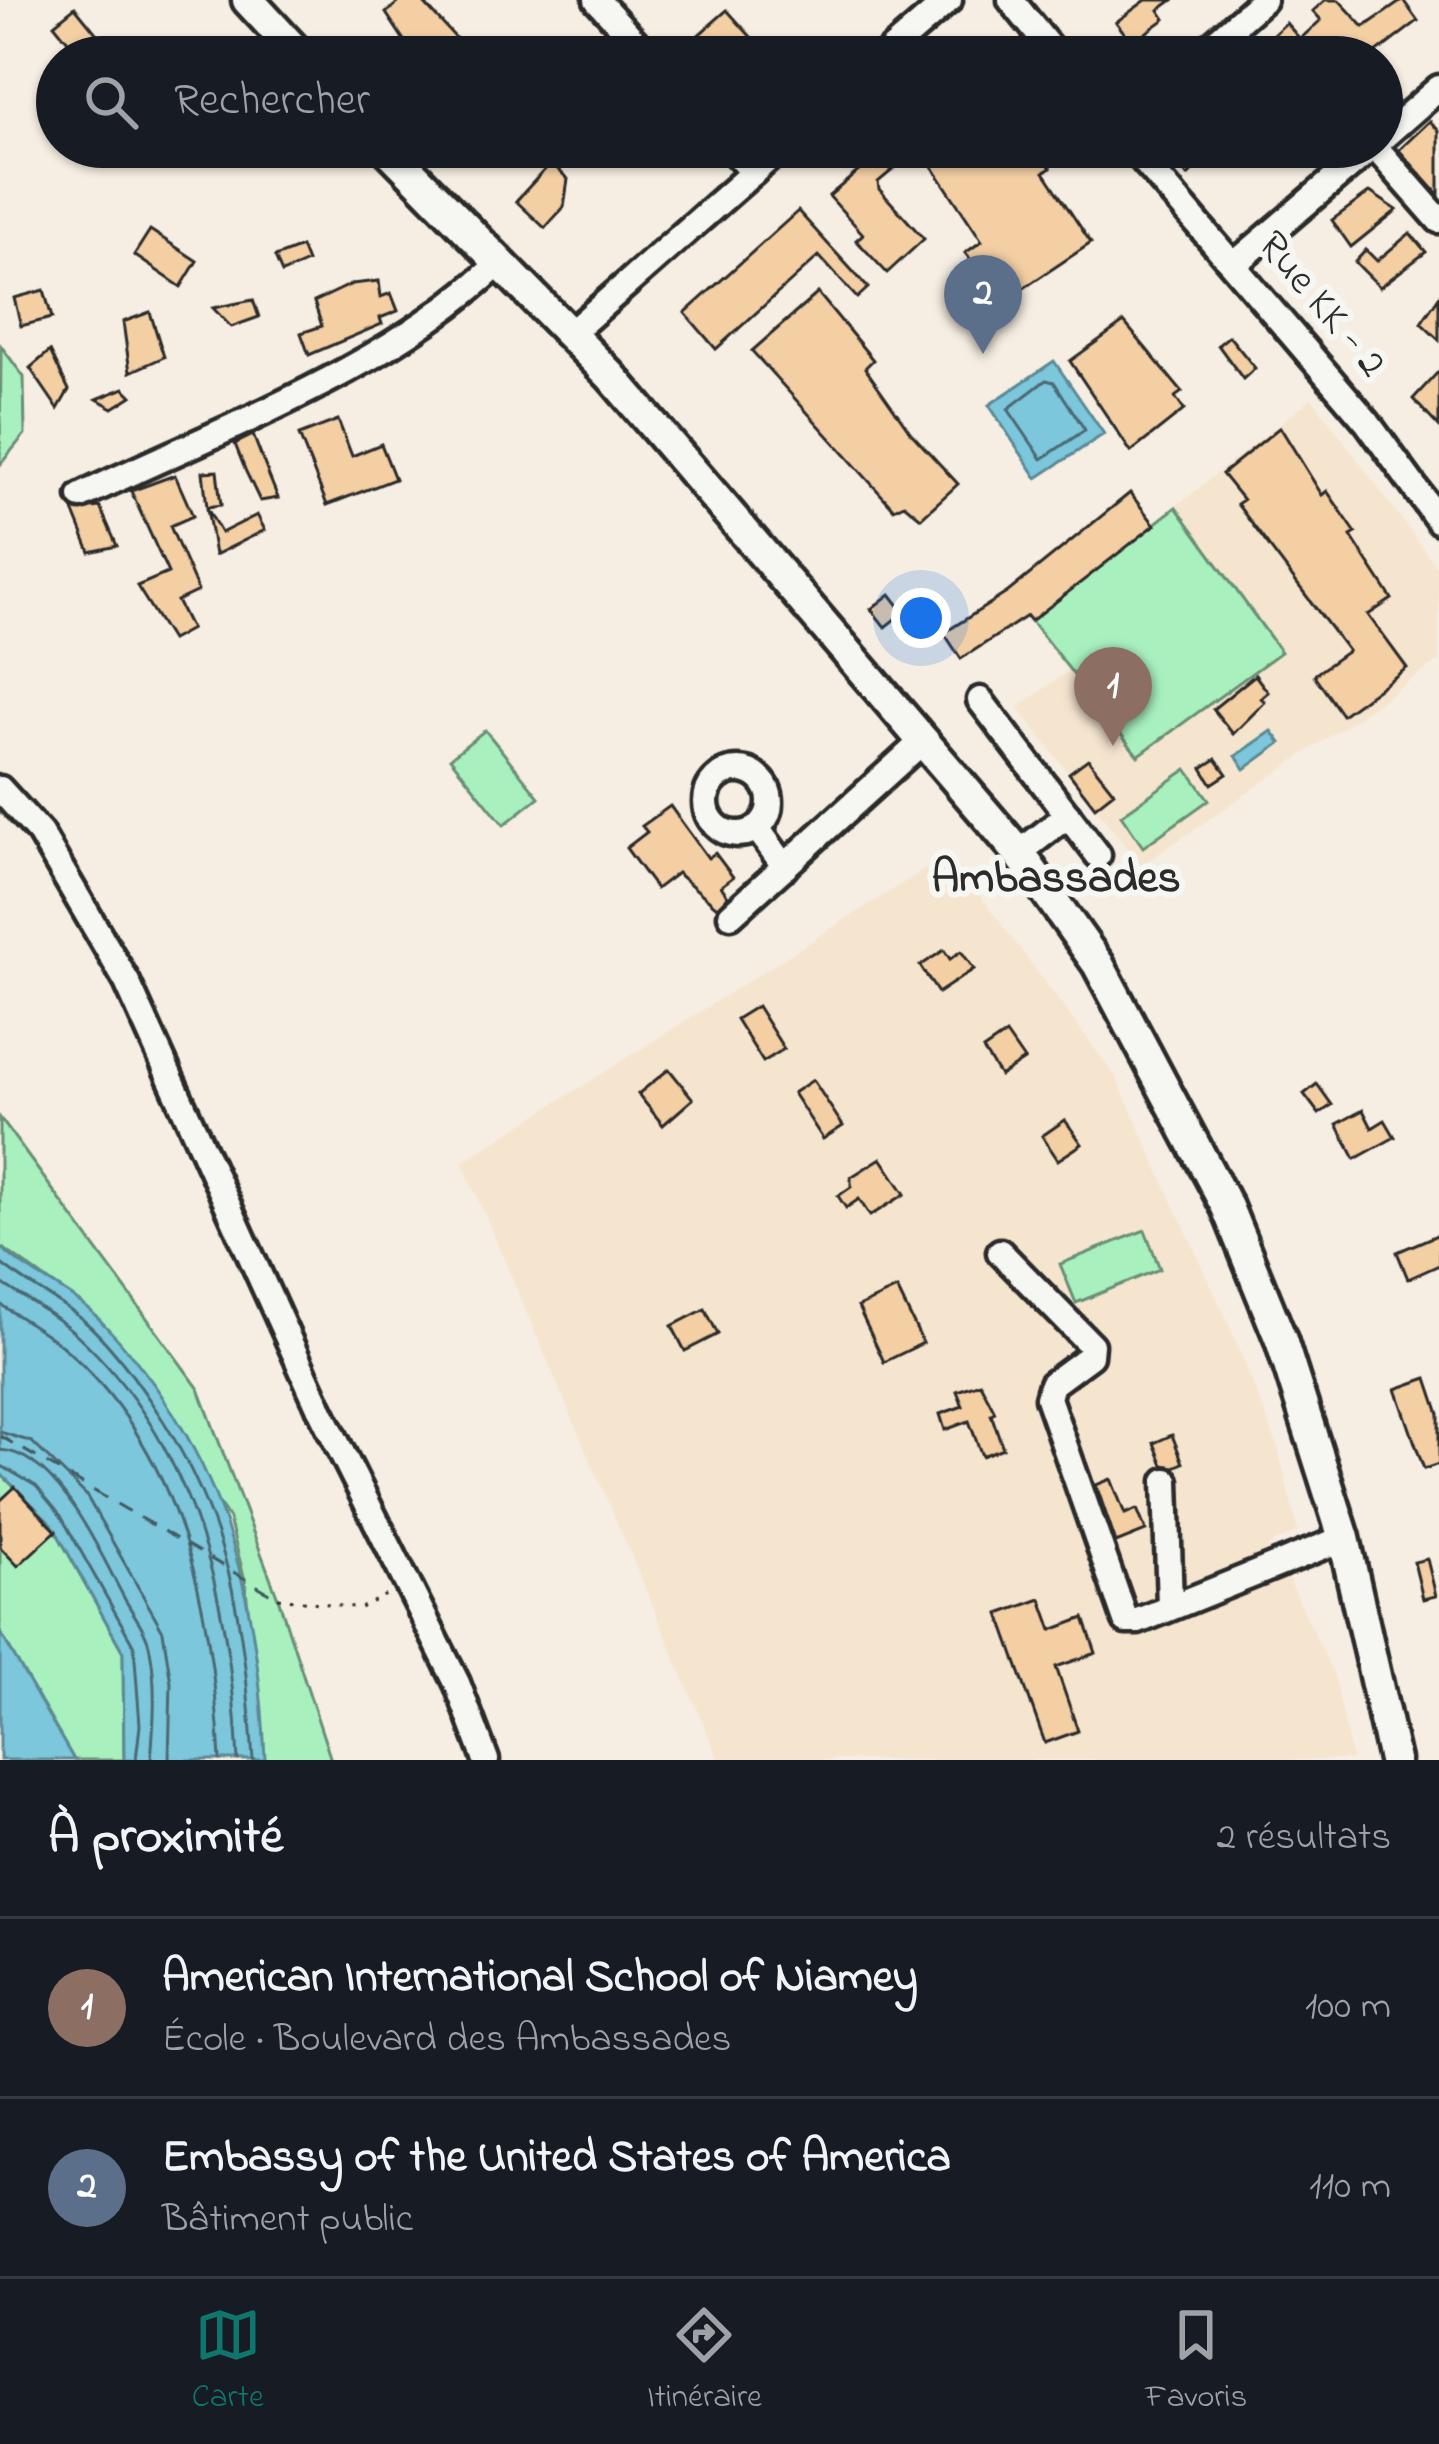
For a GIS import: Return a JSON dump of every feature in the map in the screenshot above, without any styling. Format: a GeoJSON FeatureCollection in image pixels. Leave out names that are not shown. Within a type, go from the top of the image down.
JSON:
{"type":"FeatureCollection","features":[{"type":"Feature","properties":{"kind":"main road"},"geometry":{"type":"LineString","coordinates":[[252,1],[283,36]]}},
{"type":"Feature","properties":{"kind":"main road"},"geometry":{"type":"LineString","coordinates":[[406,168],[497,265],[571,333],[917,746],[1136,1033]]}},
{"type":"Feature","properties":{"kind":"main road"},"geometry":{"type":"LineString","coordinates":[[524,291],[557,345],[1019,853],[1098,964],[1227,1207],[1288,1362],[1343,1538],[1392,1750],[1417,1760]]}},
{"type":"Feature","properties":{"kind":"street"},"geometry":{"type":"LineString","coordinates":[[597,0],[630,36]]}},
{"type":"Feature","properties":{"kind":"street"},"geometry":{"type":"LineString","coordinates":[[907,36],[949,0]]}},
{"type":"Feature","properties":{"kind":"street"},"geometry":{"type":"LineString","coordinates":[[1011,0],[1040,36]]}},
{"type":"Feature","properties":{"kind":"street"},"geometry":{"type":"LineString","coordinates":[[1222,36],[1263,0]]}},
{"type":"Feature","properties":{"kind":"street"},"geometry":{"type":"LineString","coordinates":[[1403,120],[1439,88]]}},
{"type":"Feature","properties":{"kind":"street"},"geometry":{"type":"LineString","coordinates":[[749,168],[753,173]]}},
{"type":"Feature","properties":{"kind":"street"},"geometry":{"type":"LineString","coordinates":[[571,333],[759,168]]}},
{"type":"Feature","properties":{"kind":"street","name":"Rue KK - 2"},"geometry":{"type":"LineString","coordinates":[[1151,168],[1367,422],[1439,521]]}},
{"type":"Feature","properties":{"kind":"street"},"geometry":{"type":"LineString","coordinates":[[1236,263],[1348,168]]}},
{"type":"Feature","properties":{"kind":"street"},"geometry":{"type":"LineString","coordinates":[[1392,168],[1439,220]]}},
{"type":"Feature","properties":{"kind":"street"},"geometry":{"type":"LineString","coordinates":[[82,496],[395,345],[462,298],[497,265]]}},
{"type":"Feature","properties":{"kind":"street"},"geometry":{"type":"LineString","coordinates":[[980,700],[1098,856]]}},
{"type":"Feature","properties":{"kind":"street"},"geometry":{"type":"LineString","coordinates":[[731,915],[917,746]]}},
{"type":"Feature","properties":{"kind":"street"},"geometry":{"type":"LineString","coordinates":[[0,789],[40,833],[127,982],[319,1407],[410,1582],[487,1760]]}},
{"type":"Feature","properties":{"kind":"street"},"geometry":{"type":"LineString","coordinates":[[1019,853],[1068,815]]}},
{"type":"Feature","properties":{"kind":"street"},"geometry":{"type":"LineString","coordinates":[[757,828],[785,867]]}},
{"type":"Feature","properties":{"kind":"street"},"geometry":{"type":"LineString","coordinates":[[1000,1252],[1091,1346],[1090,1356],[1052,1384],[1048,1398],[1121,1615],[1132,1623],[1343,1538]]}},
{"type":"Feature","properties":{"kind":"street"},"geometry":{"type":"LineString","coordinates":[[1166,1481],[1170,1605]]}},
{"type":"Feature","properties":{"kind":"path"},"geometry":{"type":"LineString","coordinates":[[278,1598],[361,1608],[410,1582]]}},
{"type":"Feature","properties":{"kind":"shaded area"},"geometry":{"type":"Polygon","coordinates":[[[1312,398],[1439,570],[1439,661],[1141,866],[1018,708],[1069,670],[1031,621],[1312,398]]]}},
{"type":"Feature","properties":{"kind":"shaded area"},"geometry":{"type":"Polygon","coordinates":[[[949,854],[1116,1077],[1231,1329],[1277,1444],[1298,1531],[1268,1546],[1278,1581],[1289,1579],[1335,1678],[1352,1760],[719,1760],[462,1162],[949,854]]]}},
{"type":"Feature","properties":{"kind":"green space"},"geometry":{"type":"Polygon","coordinates":[[[1,346],[24,377],[25,434],[0,465],[1,346]]]}},
{"type":"Feature","properties":{"kind":"green space"},"geometry":{"type":"Polygon","coordinates":[[[1176,507],[1281,652],[1138,756],[1031,621],[1176,507]]]}},
{"type":"Feature","properties":{"kind":"green space"},"geometry":{"type":"Polygon","coordinates":[[[485,730],[539,797],[504,825],[450,758],[485,730]]]}},
{"type":"Feature","properties":{"kind":"green space"},"geometry":{"type":"Polygon","coordinates":[[[1187,769],[1209,800],[1143,847],[1121,815],[1187,769]]]}},
{"type":"Feature","properties":{"kind":"green space"},"geometry":{"type":"Polygon","coordinates":[[[0,1118],[199,1389],[278,1598],[331,1760],[265,1760],[245,1580],[229,1519],[92,1312],[0,1246],[0,1118]]]}},
{"type":"Feature","properties":{"kind":"green space"},"geometry":{"type":"Polygon","coordinates":[[[1145,1230],[1160,1269],[1076,1303],[1060,1264],[1145,1230]]]}},
{"type":"Feature","properties":{"kind":"green space"},"geometry":{"type":"Polygon","coordinates":[[[0,1473],[52,1524],[123,1652],[124,1760],[74,1760],[0,1632],[0,1473]]]}},
{"type":"Feature","properties":{"kind":"water"},"geometry":{"type":"Polygon","coordinates":[[[1054,361],[1104,434],[1037,478],[989,405],[1054,361]]]}},
{"type":"Feature","properties":{"kind":"water"},"geometry":{"type":"Polygon","coordinates":[[[1272,731],[1281,743],[1245,769],[1236,756],[1272,731]]]}},
{"type":"Feature","properties":{"kind":"water"},"geometry":{"type":"Polygon","coordinates":[[[0,1246],[96,1316],[139,1364],[203,1466],[241,1577],[261,1696],[265,1760],[124,1760],[123,1652],[52,1524],[0,1473],[0,1246]]]}},
{"type":"Feature","properties":{"kind":"water"},"geometry":{"type":"Polygon","coordinates":[[[0,1632],[74,1760],[0,1760],[0,1632]]]}},
{"type":"Feature","properties":{"kind":"building"},"geometry":{"type":"Polygon","coordinates":[[[401,0],[421,0],[454,36],[401,36],[386,13],[401,0]]]}},
{"type":"Feature","properties":{"kind":"building"},"geometry":{"type":"Polygon","coordinates":[[[1146,0],[1173,0],[1159,10],[1165,19],[1142,36],[1127,36],[1116,22],[1146,0]]]}},
{"type":"Feature","properties":{"kind":"building"},"geometry":{"type":"Polygon","coordinates":[[[1325,0],[1339,0],[1364,27],[1403,0],[1418,21],[1398,36],[1303,36],[1321,20],[1313,11],[1325,0]]]}},
{"type":"Feature","properties":{"kind":"building"},"geometry":{"type":"Polygon","coordinates":[[[75,7],[98,36],[64,36],[54,24],[75,7]]]}},
{"type":"Feature","properties":{"kind":"building"},"geometry":{"type":"Polygon","coordinates":[[[727,10],[750,36],[697,36],[727,10]]]}},
{"type":"Feature","properties":{"kind":"building"},"geometry":{"type":"Polygon","coordinates":[[[1286,23],[1297,36],[1272,36],[1286,23]]]}},
{"type":"Feature","properties":{"kind":"building"},"geometry":{"type":"Polygon","coordinates":[[[1430,121],[1439,131],[1439,195],[1403,154],[1403,146],[1430,121]]]}},
{"type":"Feature","properties":{"kind":"building"},"geometry":{"type":"Polygon","coordinates":[[[546,168],[556,168],[568,179],[564,207],[545,228],[516,201],[546,168]]]}},
{"type":"Feature","properties":{"kind":"building"},"geometry":{"type":"Polygon","coordinates":[[[862,168],[895,168],[878,182],[879,189],[924,239],[887,273],[856,240],[863,234],[829,196],[862,168]]]}},
{"type":"Feature","properties":{"kind":"building"},"geometry":{"type":"Polygon","coordinates":[[[933,168],[1051,168],[1044,172],[1091,243],[1021,290],[1017,284],[1000,296],[965,253],[982,241],[933,168]]]}},
{"type":"Feature","properties":{"kind":"building"},"geometry":{"type":"Polygon","coordinates":[[[1370,192],[1397,210],[1351,247],[1332,220],[1370,192]]]}},
{"type":"Feature","properties":{"kind":"building"},"geometry":{"type":"Polygon","coordinates":[[[798,211],[868,288],[857,298],[819,256],[716,349],[685,313],[798,211]]]}},
{"type":"Feature","properties":{"kind":"building"},"geometry":{"type":"Polygon","coordinates":[[[150,230],[197,261],[181,287],[134,255],[150,230]]]}},
{"type":"Feature","properties":{"kind":"building"},"geometry":{"type":"Polygon","coordinates":[[[1410,233],[1426,252],[1380,287],[1355,262],[1366,250],[1377,261],[1410,233]]]}},
{"type":"Feature","properties":{"kind":"building"},"geometry":{"type":"Polygon","coordinates":[[[301,247],[307,262],[282,273],[275,257],[301,247]]]}},
{"type":"Feature","properties":{"kind":"building"},"geometry":{"type":"Polygon","coordinates":[[[379,281],[381,297],[391,293],[398,311],[380,318],[382,324],[309,355],[301,333],[322,326],[314,302],[352,284],[379,281]]]}},
{"type":"Feature","properties":{"kind":"building"},"geometry":{"type":"Polygon","coordinates":[[[44,290],[52,318],[21,326],[14,298],[44,290]]]}},
{"type":"Feature","properties":{"kind":"building"},"geometry":{"type":"Polygon","coordinates":[[[818,293],[873,360],[865,368],[911,433],[958,484],[921,518],[904,504],[894,509],[752,351],[818,293]]]}},
{"type":"Feature","properties":{"kind":"building"},"geometry":{"type":"Polygon","coordinates":[[[1439,297],[1439,340],[1421,323],[1439,297]]]}},
{"type":"Feature","properties":{"kind":"building"},"geometry":{"type":"Polygon","coordinates":[[[253,300],[259,317],[231,327],[213,308],[253,300]]]}},
{"type":"Feature","properties":{"kind":"building"},"geometry":{"type":"Polygon","coordinates":[[[150,312],[164,357],[130,372],[123,322],[150,312]]]}},
{"type":"Feature","properties":{"kind":"building"},"geometry":{"type":"Polygon","coordinates":[[[1124,322],[1182,392],[1175,397],[1184,410],[1131,452],[1070,361],[1124,322]]]}},
{"type":"Feature","properties":{"kind":"building"},"geometry":{"type":"Polygon","coordinates":[[[1229,336],[1255,368],[1243,379],[1218,345],[1229,336]]]}},
{"type":"Feature","properties":{"kind":"building"},"geometry":{"type":"Polygon","coordinates":[[[50,351],[69,390],[58,409],[30,368],[50,351]]]}},
{"type":"Feature","properties":{"kind":"building"},"geometry":{"type":"Polygon","coordinates":[[[1439,371],[1439,427],[1413,399],[1439,371]]]}},
{"type":"Feature","properties":{"kind":"building"},"geometry":{"type":"Polygon","coordinates":[[[124,388],[132,396],[113,408],[97,399],[124,388]]]}},
{"type":"Feature","properties":{"kind":"building"},"geometry":{"type":"Polygon","coordinates":[[[338,420],[352,456],[381,444],[395,479],[327,505],[299,435],[338,420]]]}},
{"type":"Feature","properties":{"kind":"building"},"geometry":{"type":"Polygon","coordinates":[[[1280,427],[1322,495],[1327,491],[1356,533],[1351,536],[1392,599],[1368,615],[1407,668],[1342,715],[1314,675],[1348,651],[1237,504],[1243,500],[1222,474],[1280,427]]]}},
{"type":"Feature","properties":{"kind":"building"},"geometry":{"type":"Polygon","coordinates":[[[253,435],[278,498],[260,501],[246,472],[235,444],[253,435]]]}},
{"type":"Feature","properties":{"kind":"building"},"geometry":{"type":"Polygon","coordinates":[[[217,471],[221,505],[207,507],[203,472],[217,471]]]}},
{"type":"Feature","properties":{"kind":"building"},"geometry":{"type":"Polygon","coordinates":[[[175,475],[193,516],[170,526],[198,591],[177,601],[191,629],[171,640],[137,586],[168,573],[131,491],[175,475]]]}},
{"type":"Feature","properties":{"kind":"building"},"geometry":{"type":"Polygon","coordinates":[[[1130,493],[1155,525],[1031,621],[1027,616],[961,659],[944,633],[1008,592],[1130,493]]]}},
{"type":"Feature","properties":{"kind":"building"},"geometry":{"type":"Polygon","coordinates":[[[100,507],[117,546],[90,552],[73,510],[100,507]]]}},
{"type":"Feature","properties":{"kind":"building"},"geometry":{"type":"Polygon","coordinates":[[[207,508],[221,533],[257,515],[265,530],[215,555],[207,508]]]}},
{"type":"Feature","properties":{"kind":"building"},"geometry":{"type":"Polygon","coordinates":[[[890,594],[904,612],[885,627],[871,609],[890,594]]]}},
{"type":"Feature","properties":{"kind":"building"},"geometry":{"type":"Polygon","coordinates":[[[1255,675],[1268,692],[1261,698],[1265,702],[1233,734],[1213,709],[1255,675]]]}},
{"type":"Feature","properties":{"kind":"building"},"geometry":{"type":"Polygon","coordinates":[[[1088,759],[1114,792],[1095,807],[1069,773],[1088,759]]]}},
{"type":"Feature","properties":{"kind":"building"},"geometry":{"type":"Polygon","coordinates":[[[1216,759],[1227,774],[1212,784],[1202,768],[1216,759]]]}},
{"type":"Feature","properties":{"kind":"building"},"geometry":{"type":"Polygon","coordinates":[[[670,806],[708,858],[715,853],[733,877],[721,886],[728,896],[717,907],[677,873],[656,889],[626,848],[647,832],[642,826],[670,806]]]}},
{"type":"Feature","properties":{"kind":"building"},"geometry":{"type":"Polygon","coordinates":[[[944,950],[950,959],[961,951],[974,969],[938,993],[920,966],[944,950]]]}},
{"type":"Feature","properties":{"kind":"building"},"geometry":{"type":"Polygon","coordinates":[[[757,1006],[784,1049],[763,1062],[736,1019],[757,1006]]]}},
{"type":"Feature","properties":{"kind":"building"},"geometry":{"type":"Polygon","coordinates":[[[1006,1034],[1024,1060],[1000,1076],[983,1050],[1006,1034]]]}},
{"type":"Feature","properties":{"kind":"building"},"geometry":{"type":"Polygon","coordinates":[[[669,1069],[693,1099],[663,1125],[638,1094],[669,1069]]]}},
{"type":"Feature","properties":{"kind":"building"},"geometry":{"type":"Polygon","coordinates":[[[813,1080],[843,1126],[823,1139],[793,1093],[813,1080]]]}},
{"type":"Feature","properties":{"kind":"building"},"geometry":{"type":"Polygon","coordinates":[[[1317,1084],[1332,1105],[1319,1114],[1304,1094],[1317,1084]]]}},
{"type":"Feature","properties":{"kind":"building"},"geometry":{"type":"Polygon","coordinates":[[[1363,1110],[1372,1128],[1385,1120],[1395,1137],[1355,1159],[1337,1124],[1363,1110]]]}},
{"type":"Feature","properties":{"kind":"building"},"geometry":{"type":"Polygon","coordinates":[[[1065,1120],[1082,1144],[1058,1160],[1042,1136],[1065,1120]]]}},
{"type":"Feature","properties":{"kind":"building"},"geometry":{"type":"Polygon","coordinates":[[[881,1158],[905,1194],[870,1216],[859,1199],[846,1208],[838,1196],[851,1187],[851,1177],[881,1158]]]}},
{"type":"Feature","properties":{"kind":"building"},"geometry":{"type":"Polygon","coordinates":[[[1439,1234],[1439,1265],[1408,1279],[1397,1252],[1439,1234]]]}},
{"type":"Feature","properties":{"kind":"building"},"geometry":{"type":"Polygon","coordinates":[[[897,1289],[923,1343],[884,1362],[858,1307],[897,1289]]]}},
{"type":"Feature","properties":{"kind":"building"},"geometry":{"type":"Polygon","coordinates":[[[705,1309],[718,1334],[685,1351],[672,1326],[705,1309]]]}},
{"type":"Feature","properties":{"kind":"building"},"geometry":{"type":"Polygon","coordinates":[[[1427,1378],[1439,1414],[1439,1464],[1424,1469],[1396,1389],[1427,1378]]]}},
{"type":"Feature","properties":{"kind":"building"},"geometry":{"type":"Polygon","coordinates":[[[980,1383],[995,1412],[991,1414],[1003,1448],[982,1456],[969,1421],[945,1430],[940,1414],[963,1406],[957,1391],[980,1383]]]}},
{"type":"Feature","properties":{"kind":"building"},"geometry":{"type":"Polygon","coordinates":[[[1172,1435],[1183,1463],[1174,1467],[1163,1465],[1154,1443],[1172,1435]]]}},
{"type":"Feature","properties":{"kind":"building"},"geometry":{"type":"Polygon","coordinates":[[[1111,1479],[1125,1514],[1137,1509],[1146,1531],[1116,1543],[1096,1485],[1111,1479]]]}},
{"type":"Feature","properties":{"kind":"building"},"geometry":{"type":"Polygon","coordinates":[[[15,1487],[56,1531],[18,1566],[0,1547],[0,1501],[15,1487]]]}},
{"type":"Feature","properties":{"kind":"building"},"geometry":{"type":"Polygon","coordinates":[[[1427,1559],[1436,1596],[1423,1599],[1414,1562],[1427,1559]]]}},
{"type":"Feature","properties":{"kind":"building"},"geometry":{"type":"Polygon","coordinates":[[[1041,1599],[1052,1630],[1084,1618],[1096,1653],[1056,1667],[1078,1731],[1045,1743],[999,1614],[1041,1599]]]}},
{"type":"Feature","properties":{"kind":"ferry route"},"geometry":{"type":"LineString","coordinates":[[0,1436],[278,1598]]}},
{"type":"Feature","properties":{"kind":"place","name":"Embassy of the United States of America"},"geometry":{"type":"Point","coordinates":[983,354]}},
{"type":"Feature","properties":{"kind":"place","name":"American International School of Niamey"},"geometry":{"type":"Point","coordinates":[1113,746]}},
{"type":"Feature","properties":{"kind":"district","name":"Ambassades"},"geometry":{"type":"Point","coordinates":[1056,880]}}]}
